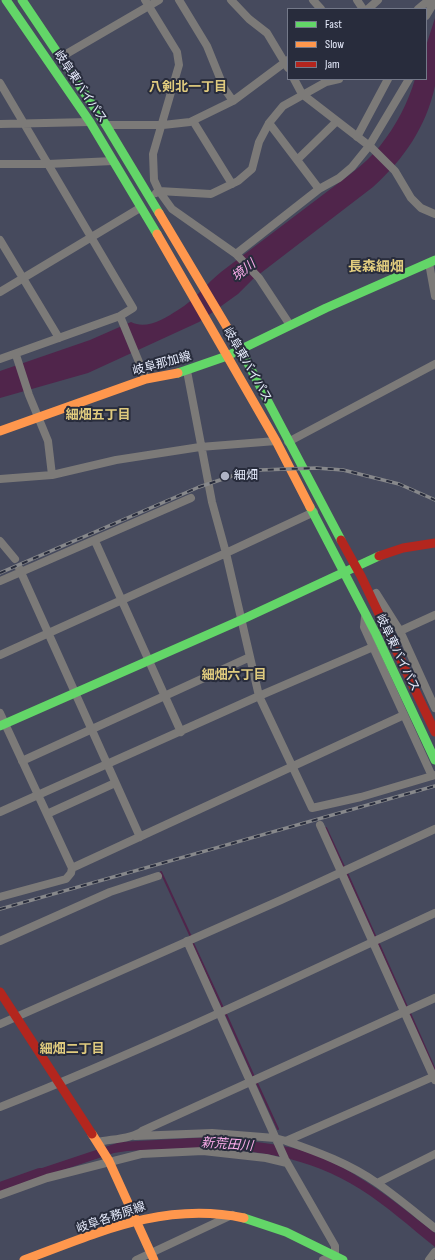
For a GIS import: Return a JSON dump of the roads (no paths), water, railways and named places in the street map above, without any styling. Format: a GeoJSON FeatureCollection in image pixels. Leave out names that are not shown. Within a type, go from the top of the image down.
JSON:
{"type":"FeatureCollection","features":[{"type":"Feature","properties":{"kind":"main road","name":"岐阜東バイパス"},"geometry":{"type":"LineString","coordinates":[[6,0],[90,122],[185,281],[276,441],[376,634],[435,760]]}},
{"type":"Feature","properties":{"kind":"main road","name":"岐阜東バイパス"},"geometry":{"type":"LineString","coordinates":[[22,0],[106,125],[241,350],[288,442],[354,566],[361,576],[435,732]]}},
{"type":"Feature","properties":{"kind":"main road","name":"岐阜那加線"},"geometry":{"type":"LineString","coordinates":[[0,431],[146,379],[187,371],[227,356],[290,325],[432,261]]}},
{"type":"Feature","properties":{"kind":"main road"},"geometry":{"type":"LineString","coordinates":[[2,725],[240,620],[354,566],[403,548],[435,543]]}},
{"type":"Feature","properties":{"kind":"main road"},"geometry":{"type":"LineString","coordinates":[[0,992],[108,1160],[152,1256]]}},
{"type":"Feature","properties":{"kind":"main road","name":"岐阜各務原線"},"geometry":{"type":"LineString","coordinates":[[24,1260],[136,1220],[185,1211],[232,1215],[258,1221],[339,1257]]}},
{"type":"Feature","properties":{"kind":"street"},"geometry":{"type":"LineString","coordinates":[[61,56],[146,3],[159,0]]}},
{"type":"Feature","properties":{"kind":"street"},"geometry":{"type":"LineString","coordinates":[[179,0],[207,46],[224,88],[233,101]]}},
{"type":"Feature","properties":{"kind":"street"},"geometry":{"type":"LineString","coordinates":[[106,125],[163,125],[193,121],[233,101],[287,64],[267,33],[249,19],[231,0]]}},
{"type":"Feature","properties":{"kind":"street"},"geometry":{"type":"LineString","coordinates":[[313,0],[319,8]]}},
{"type":"Feature","properties":{"kind":"street"},"geometry":{"type":"LineString","coordinates":[[356,0],[362,8]]}},
{"type":"Feature","properties":{"kind":"street"},"geometry":{"type":"LineString","coordinates":[[369,8],[378,0]]}},
{"type":"Feature","properties":{"kind":"street"},"geometry":{"type":"LineString","coordinates":[[419,8],[429,0]]}},
{"type":"Feature","properties":{"kind":"street"},"geometry":{"type":"LineString","coordinates":[[427,14],[435,1]]}},
{"type":"Feature","properties":{"kind":"street"},"geometry":{"type":"LineString","coordinates":[[146,3],[177,52],[179,65],[163,125],[153,154],[154,180],[159,191],[172,209],[237,254],[259,278],[290,325]]}},
{"type":"Feature","properties":{"kind":"street"},"geometry":{"type":"LineString","coordinates":[[295,80],[302,94],[371,147],[395,171],[411,198],[421,208],[435,214]]}},
{"type":"Feature","properties":{"kind":"street"},"geometry":{"type":"LineString","coordinates":[[150,197],[159,191],[211,194],[232,184],[252,169],[259,142],[269,123],[282,106],[326,82],[335,80]]}},
{"type":"Feature","properties":{"kind":"street"},"geometry":{"type":"LineString","coordinates":[[357,137],[387,80]]}},
{"type":"Feature","properties":{"kind":"street"},"geometry":{"type":"LineString","coordinates":[[237,254],[319,189],[339,178],[352,167],[371,147],[408,80]]}},
{"type":"Feature","properties":{"kind":"street"},"geometry":{"type":"LineString","coordinates":[[0,83],[133,308],[120,316],[16,355],[0,359]]}},
{"type":"Feature","properties":{"kind":"street"},"geometry":{"type":"LineString","coordinates":[[193,121],[232,184]]}},
{"type":"Feature","properties":{"kind":"street"},"geometry":{"type":"LineString","coordinates":[[298,159],[337,121]]}},
{"type":"Feature","properties":{"kind":"street"},"geometry":{"type":"LineString","coordinates":[[0,124],[90,122]]}},
{"type":"Feature","properties":{"kind":"street"},"geometry":{"type":"LineString","coordinates":[[269,123],[298,159],[319,189]]}},
{"type":"Feature","properties":{"kind":"street"},"geometry":{"type":"LineString","coordinates":[[0,164],[48,164],[113,161]]}},
{"type":"Feature","properties":{"kind":"street"},"geometry":{"type":"LineString","coordinates":[[0,292],[140,208]]}},
{"type":"Feature","properties":{"kind":"street"},"geometry":{"type":"LineString","coordinates":[[0,240],[22,279],[59,338]]}},
{"type":"Feature","properties":{"kind":"street"},"geometry":{"type":"LineString","coordinates":[[432,261],[435,296]]}},
{"type":"Feature","properties":{"kind":"street"},"geometry":{"type":"LineString","coordinates":[[120,316],[146,379]]}},
{"type":"Feature","properties":{"kind":"street"},"geometry":{"type":"LineString","coordinates":[[16,355],[29,395],[48,441],[52,475]]}},
{"type":"Feature","properties":{"kind":"street"},"geometry":{"type":"LineString","coordinates":[[288,442],[435,364]]}},
{"type":"Feature","properties":{"kind":"street"},"geometry":{"type":"LineString","coordinates":[[187,371],[200,447],[212,502],[226,553],[240,620],[259,696],[312,808],[362,797],[434,776],[364,627],[365,613]]}},
{"type":"Feature","properties":{"kind":"street"},"geometry":{"type":"LineString","coordinates":[[0,479],[52,475],[116,460],[200,447],[276,441]]}},
{"type":"Feature","properties":{"kind":"street"},"geometry":{"type":"LineString","coordinates":[[0,581],[20,570],[95,541],[191,498]]}},
{"type":"Feature","properties":{"kind":"street"},"geometry":{"type":"LineString","coordinates":[[0,655],[314,512]]}},
{"type":"Feature","properties":{"kind":"street"},"geometry":{"type":"LineString","coordinates":[[0,541],[15,559]]}},
{"type":"Feature","properties":{"kind":"street"},"geometry":{"type":"LineString","coordinates":[[95,541],[147,660],[181,732]]}},
{"type":"Feature","properties":{"kind":"street"},"geometry":{"type":"LineString","coordinates":[[20,570],[140,837]]}},
{"type":"Feature","properties":{"kind":"street"},"geometry":{"type":"LineString","coordinates":[[361,576],[372,588],[400,631],[434,704]]}},
{"type":"Feature","properties":{"kind":"street"},"geometry":{"type":"LineString","coordinates":[[400,631],[435,615]]}},
{"type":"Feature","properties":{"kind":"street"},"geometry":{"type":"LineString","coordinates":[[0,812],[259,696],[373,647]]}},
{"type":"Feature","properties":{"kind":"street"},"geometry":{"type":"LineString","coordinates":[[22,761],[250,657]]}},
{"type":"Feature","properties":{"kind":"street"},"geometry":{"type":"LineString","coordinates":[[0,714],[2,725],[22,761],[72,868],[71,873],[66,879],[0,897]]}},
{"type":"Feature","properties":{"kind":"street"},"geometry":{"type":"LineString","coordinates":[[72,868],[404,714]]}},
{"type":"Feature","properties":{"kind":"street"},"geometry":{"type":"LineString","coordinates":[[47,814],[115,783]]}},
{"type":"Feature","properties":{"kind":"street"},"geometry":{"type":"LineString","coordinates":[[280,1141],[434,1077],[320,825]]}},
{"type":"Feature","properties":{"kind":"street"},"geometry":{"type":"LineString","coordinates":[[0,1024],[435,829]]}},
{"type":"Feature","properties":{"kind":"street"},"geometry":{"type":"LineString","coordinates":[[0,941],[110,892],[158,876]]}},
{"type":"Feature","properties":{"kind":"street"},"geometry":{"type":"LineString","coordinates":[[0,1107],[60,1084],[435,912]]}},
{"type":"Feature","properties":{"kind":"street"},"geometry":{"type":"LineString","coordinates":[[187,941],[280,1141],[286,1161],[335,1246],[339,1257],[323,1260]]}},
{"type":"Feature","properties":{"kind":"street"},"geometry":{"type":"LineString","coordinates":[[135,1136],[142,1131],[435,998]]}},
{"type":"Feature","properties":{"kind":"street"},"geometry":{"type":"LineString","coordinates":[[98,1143],[115,1138],[135,1136],[212,1133],[280,1141],[345,1165],[377,1183],[435,1228]]}},
{"type":"Feature","properties":{"kind":"street"},"geometry":{"type":"LineString","coordinates":[[0,1195],[47,1178],[108,1160],[141,1154],[203,1151],[286,1161]]}},
{"type":"Feature","properties":{"kind":"street"},"geometry":{"type":"LineString","coordinates":[[377,1183],[435,1154]]}},
{"type":"Feature","properties":{"kind":"street"},"geometry":{"type":"LineString","coordinates":[[136,1260],[152,1256],[232,1215]]}},
{"type":"Feature","properties":{"kind":"street"},"geometry":{"type":"LineString","coordinates":[[429,1260],[435,1252]]}},
{"type":"Feature","properties":{"kind":"water","name":"境川"},"geometry":{"type":"Polygon","coordinates":[[[435,18],[435,86],[426,115],[420,129],[404,154],[373,187],[253,279],[238,294],[199,322],[88,373],[0,398],[0,371],[90,340],[131,322],[143,325],[167,317],[195,297],[221,272],[360,167],[380,146],[391,130],[405,105],[415,80],[427,80],[427,43],[435,18]]]}},
{"type":"Feature","properties":{"kind":"water"},"geometry":{"type":"Polygon","coordinates":[[[211,1137],[293,1148],[332,1162],[368,1183],[435,1233],[435,1247],[360,1189],[333,1174],[305,1163],[277,1156],[247,1151],[187,1148],[127,1151],[114,1153],[27,1182],[24,1174],[120,1142],[211,1137]]]}},
{"type":"Feature","properties":{"kind":"waterway"},"geometry":{"type":"LineString","coordinates":[[326,828],[345,869]]}},
{"type":"Feature","properties":{"kind":"waterway"},"geometry":{"type":"LineString","coordinates":[[161,872],[191,937]]}},
{"type":"Feature","properties":{"kind":"waterway"},"geometry":{"type":"LineString","coordinates":[[347,873],[376,938]]}},
{"type":"Feature","properties":{"kind":"waterway"},"geometry":{"type":"LineString","coordinates":[[192,941],[223,1008]]}},
{"type":"Feature","properties":{"kind":"waterway"},"geometry":{"type":"LineString","coordinates":[[378,942],[407,1007]]}},
{"type":"Feature","properties":{"kind":"waterway"},"geometry":{"type":"LineString","coordinates":[[409,1011],[435,1070]]}},
{"type":"Feature","properties":{"kind":"waterway"},"geometry":{"type":"LineString","coordinates":[[225,1012],[254,1077]]}},
{"type":"Feature","properties":{"kind":"waterway"},"geometry":{"type":"LineString","coordinates":[[256,1081],[278,1129]]}},
{"type":"Feature","properties":{"kind":"waterway","name":"新荒田川"},"geometry":{"type":"LineString","coordinates":[[0,1188],[40,1174]]}},
{"type":"Feature","properties":{"kind":"railway"},"geometry":{"type":"LineString","coordinates":[[0,573],[199,487],[238,474],[260,470],[316,468],[343,470],[399,484],[435,500]]}},
{"type":"Feature","properties":{"kind":"railway"},"geometry":{"type":"LineString","coordinates":[[0,909],[435,786]]}},
{"type":"Feature","properties":{"kind":"place","name":"細畑"},"geometry":{"type":"Point","coordinates":[225,476]}},
{"type":"Feature","properties":{"kind":"district","name":"八剣北一丁目"},"geometry":{"type":"Point","coordinates":[188,88]}},
{"type":"Feature","properties":{"kind":"district","name":"長森細畑"},"geometry":{"type":"Point","coordinates":[376,267]}},
{"type":"Feature","properties":{"kind":"district","name":"細畑五丁目"},"geometry":{"type":"Point","coordinates":[98,416]}},
{"type":"Feature","properties":{"kind":"district","name":"細畑六丁目"},"geometry":{"type":"Point","coordinates":[234,676]}},
{"type":"Feature","properties":{"kind":"district","name":"細畑二丁目"},"geometry":{"type":"Point","coordinates":[72,1050]}}]}
